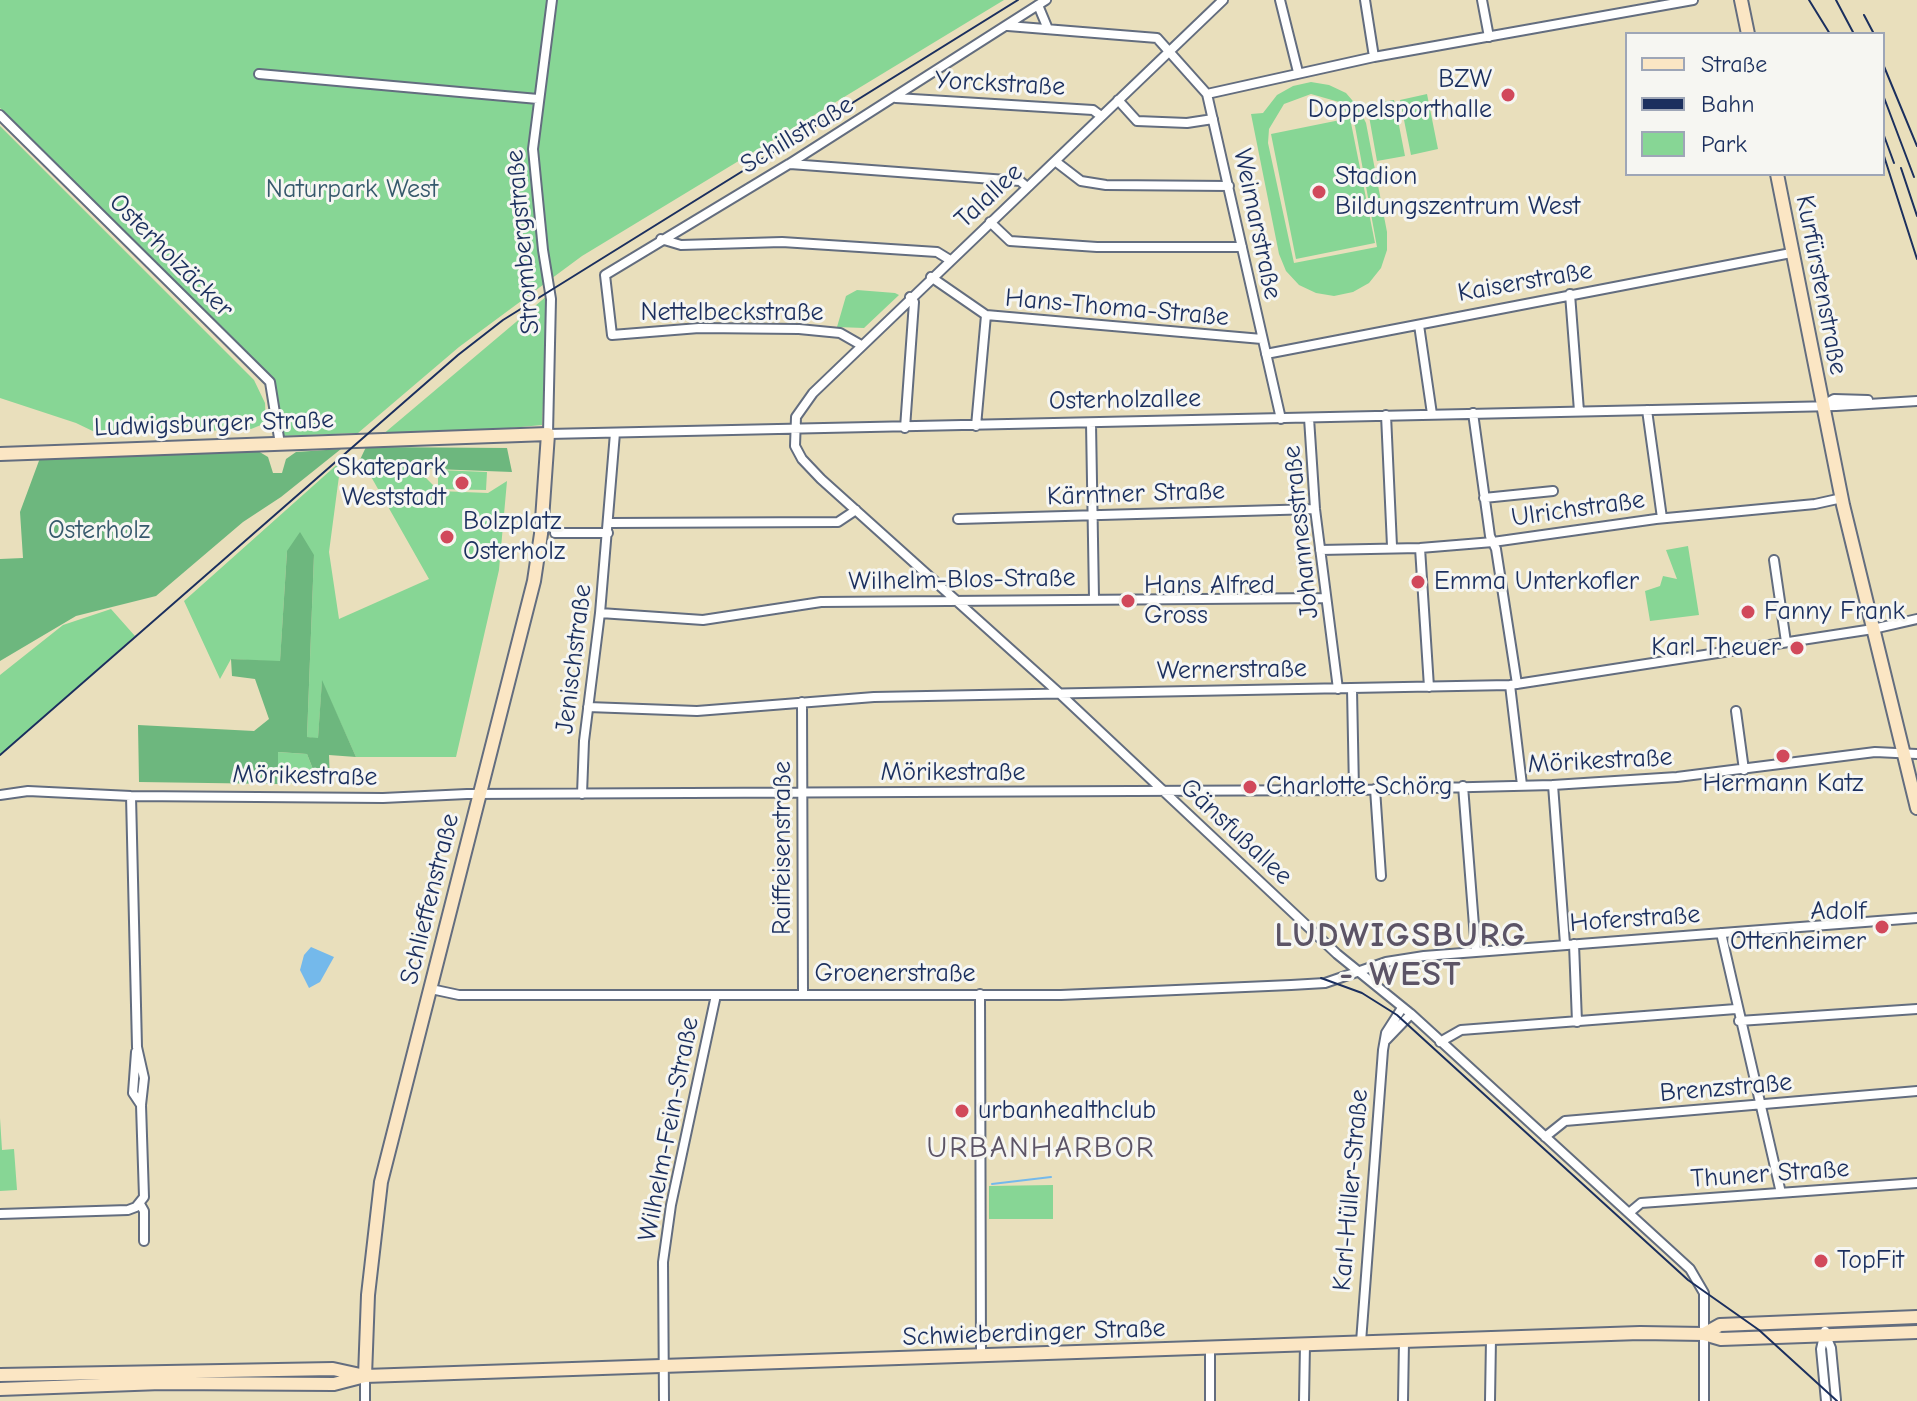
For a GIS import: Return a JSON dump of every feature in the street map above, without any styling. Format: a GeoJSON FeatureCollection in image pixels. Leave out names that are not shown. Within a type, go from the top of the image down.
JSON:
{"type":"FeatureCollection","features":[{"type":"Feature","properties":{"kind":"main road"},"geometry":{"type":"LineString","coordinates":[[1741,0],[1748,32]]}},
{"type":"Feature","properties":{"kind":"main road","name":"Kurfürstenstraße"},"geometry":{"type":"LineString","coordinates":[[1777,176],[1842,498],[1873,629],[1910,753],[1917,808]]}},
{"type":"Feature","properties":{"kind":"main road","name":"Osterholzallee"},"geometry":{"type":"LineString","coordinates":[[429,438],[548,434]]}},
{"type":"Feature","properties":{"kind":"main road","name":"Schlieffenstraße"},"geometry":{"type":"LineString","coordinates":[[365,1376],[369,1281],[381,1182],[534,581],[541,534],[548,434]]}},
{"type":"Feature","properties":{"kind":"main road","name":"Ludwigsburger Straße"},"geometry":{"type":"LineString","coordinates":[[0,454],[429,438]]}},
{"type":"Feature","properties":{"kind":"main road","name":"Schwieberdinger Straße"},"geometry":{"type":"LineString","coordinates":[[1704,1334],[1720,1325],[1917,1317]]}},
{"type":"Feature","properties":{"kind":"main road","name":"Schwieberdinger Straße"},"geometry":{"type":"LineString","coordinates":[[0,1389],[261,1377],[333,1369],[365,1376],[1210,1350],[1491,1338],[1704,1334],[1721,1339],[1917,1332]]}},
{"type":"Feature","properties":{"kind":"main road","name":"Schwieberdinger Straße"},"geometry":{"type":"LineString","coordinates":[[0,1375],[261,1377]]}},
{"type":"Feature","properties":{"kind":"street","name":"Strombergstraße"},"geometry":{"type":"LineString","coordinates":[[548,434],[551,299],[533,149],[552,0]]}},
{"type":"Feature","properties":{"kind":"street","name":"Talallee"},"geometry":{"type":"LineString","coordinates":[[794,429],[805,402],[861,345],[1223,0]]}},
{"type":"Feature","properties":{"kind":"street"},"geometry":{"type":"LineString","coordinates":[[1280,0],[1298,72]]}},
{"type":"Feature","properties":{"kind":"street"},"geometry":{"type":"LineString","coordinates":[[1365,0],[1374,57]]}},
{"type":"Feature","properties":{"kind":"street"},"geometry":{"type":"LineString","coordinates":[[1482,0],[1489,37]]}},
{"type":"Feature","properties":{"kind":"street"},"geometry":{"type":"LineString","coordinates":[[1207,94],[1374,57],[1693,0]]}},
{"type":"Feature","properties":{"kind":"street"},"geometry":{"type":"LineString","coordinates":[[1042,2],[1048,29]]}},
{"type":"Feature","properties":{"kind":"street","name":"Schillstraße"},"geometry":{"type":"LineString","coordinates":[[605,275],[895,98],[1042,2]]}},
{"type":"Feature","properties":{"kind":"street"},"geometry":{"type":"LineString","coordinates":[[1007,26],[1157,38],[1171,49]]}},
{"type":"Feature","properties":{"kind":"street","name":"Weimarstraße"},"geometry":{"type":"LineString","coordinates":[[1171,49],[1207,94],[1281,419]]}},
{"type":"Feature","properties":{"kind":"street"},"geometry":{"type":"LineString","coordinates":[[259,74],[538,99]]}},
{"type":"Feature","properties":{"kind":"street","name":"Yorckstraße"},"geometry":{"type":"LineString","coordinates":[[895,98],[1093,110],[1101,116]]}},
{"type":"Feature","properties":{"kind":"street"},"geometry":{"type":"LineString","coordinates":[[1118,100],[1137,121],[1187,123],[1213,119]]}},
{"type":"Feature","properties":{"kind":"street","name":"Osterholzäcker"},"geometry":{"type":"LineString","coordinates":[[0,115],[270,382],[280,444]]}},
{"type":"Feature","properties":{"kind":"street"},"geometry":{"type":"LineString","coordinates":[[1055,161],[1081,181],[1106,185],[1229,186]]}},
{"type":"Feature","properties":{"kind":"street"},"geometry":{"type":"LineString","coordinates":[[789,164],[1020,181],[1027,187]]}},
{"type":"Feature","properties":{"kind":"street"},"geometry":{"type":"LineString","coordinates":[[990,222],[1010,241],[1097,247],[1242,247]]}},
{"type":"Feature","properties":{"kind":"street"},"geometry":{"type":"LineString","coordinates":[[661,239],[681,245],[782,242],[937,252],[950,260]]}},
{"type":"Feature","properties":{"kind":"street","name":"Kaiserstraße"},"geometry":{"type":"LineString","coordinates":[[1266,354],[1791,253]]}},
{"type":"Feature","properties":{"kind":"street","name":"Nettelbeckstraße"},"geometry":{"type":"LineString","coordinates":[[605,275],[612,335],[699,328],[799,329],[840,333],[861,345]]}},
{"type":"Feature","properties":{"kind":"street","name":"Hans-Thoma-Straße"},"geometry":{"type":"LineString","coordinates":[[931,277],[986,315],[1262,339]]}},
{"type":"Feature","properties":{"kind":"street"},"geometry":{"type":"LineString","coordinates":[[1570,294],[1579,411]]}},
{"type":"Feature","properties":{"kind":"street"},"geometry":{"type":"LineString","coordinates":[[905,428],[914,302],[910,297]]}},
{"type":"Feature","properties":{"kind":"street"},"geometry":{"type":"LineString","coordinates":[[976,426],[986,315]]}},
{"type":"Feature","properties":{"kind":"street"},"geometry":{"type":"LineString","coordinates":[[1419,325],[1432,414]]}},
{"type":"Feature","properties":{"kind":"street","name":"Osterholzallee"},"geometry":{"type":"LineString","coordinates":[[548,434],[1281,419],[1917,401]]}},
{"type":"Feature","properties":{"kind":"street"},"geometry":{"type":"LineString","coordinates":[[1647,410],[1662,518]]}},
{"type":"Feature","properties":{"kind":"street"},"geometry":{"type":"LineString","coordinates":[[1473,413],[1484,498],[1505,608],[1522,785]]}},
{"type":"Feature","properties":{"kind":"street"},"geometry":{"type":"LineString","coordinates":[[1386,415],[1392,546]]}},
{"type":"Feature","properties":{"kind":"street","name":"Johannesstraße"},"geometry":{"type":"LineString","coordinates":[[1309,418],[1315,509],[1338,689]]}},
{"type":"Feature","properties":{"kind":"street"},"geometry":{"type":"LineString","coordinates":[[1091,423],[1094,598]]}},
{"type":"Feature","properties":{"kind":"street","name":"Gänsfußallee"},"geometry":{"type":"LineString","coordinates":[[794,429],[795,446],[802,459],[856,510],[957,599],[1358,971],[1411,1014],[1629,1213],[1701,1283],[1704,1401]]}},
{"type":"Feature","properties":{"kind":"street","name":"Jenischstraße"},"geometry":{"type":"LineString","coordinates":[[582,794],[615,433]]}},
{"type":"Feature","properties":{"kind":"street"},"geometry":{"type":"LineString","coordinates":[[1484,498],[1553,491]]}},
{"type":"Feature","properties":{"kind":"street","name":"Ulrichstraße"},"geometry":{"type":"LineString","coordinates":[[1320,550],[1392,546],[1420,548],[1493,542],[1662,518],[1815,504],[1842,498]]}},
{"type":"Feature","properties":{"kind":"street","name":"Kärntner Straße"},"geometry":{"type":"LineString","coordinates":[[958,519],[1315,509]]}},
{"type":"Feature","properties":{"kind":"street"},"geometry":{"type":"LineString","coordinates":[[609,523],[838,522],[856,510]]}},
{"type":"Feature","properties":{"kind":"street"},"geometry":{"type":"LineString","coordinates":[[555,533],[608,533]]}},
{"type":"Feature","properties":{"kind":"street"},"geometry":{"type":"LineString","coordinates":[[1420,548],[1429,687]]}},
{"type":"Feature","properties":{"kind":"street"},"geometry":{"type":"LineString","coordinates":[[1774,560],[1786,642]]}},
{"type":"Feature","properties":{"kind":"street","name":"Wilhelm-Blos-Straße"},"geometry":{"type":"LineString","coordinates":[[600,613],[703,620],[821,602],[1326,598]]}},
{"type":"Feature","properties":{"kind":"street","name":"Wernerstraße"},"geometry":{"type":"LineString","coordinates":[[588,707],[697,711],[802,702],[1058,692],[1514,684],[1873,629],[1917,619]]}},
{"type":"Feature","properties":{"kind":"street"},"geometry":{"type":"LineString","coordinates":[[1352,689],[1354,790]]}},
{"type":"Feature","properties":{"kind":"street","name":"Raiffeisenstraße"},"geometry":{"type":"LineString","coordinates":[[802,702],[803,994]]}},
{"type":"Feature","properties":{"kind":"street"},"geometry":{"type":"LineString","coordinates":[[1736,711],[1744,770]]}},
{"type":"Feature","properties":{"kind":"street","name":"Mörikestraße"},"geometry":{"type":"LineString","coordinates":[[0,795],[28,791],[131,796],[383,798],[478,794],[1354,790],[1553,785],[1744,770],[1875,752],[1910,753]]}},
{"type":"Feature","properties":{"kind":"street"},"geometry":{"type":"LineString","coordinates":[[1553,785],[1577,1022]]}},
{"type":"Feature","properties":{"kind":"street"},"geometry":{"type":"LineString","coordinates":[[1463,786],[1476,951]]}},
{"type":"Feature","properties":{"kind":"street"},"geometry":{"type":"LineString","coordinates":[[1375,789],[1381,876]]}},
{"type":"Feature","properties":{"kind":"street"},"geometry":{"type":"LineString","coordinates":[[0,1214],[128,1210],[140,1204],[145,1192],[141,1105],[133,1093],[137,1047],[131,796]]}},
{"type":"Feature","properties":{"kind":"street","name":"Hoferstraße"},"geometry":{"type":"LineString","coordinates":[[1358,971],[1424,956],[1476,951],[1917,918]]}},
{"type":"Feature","properties":{"kind":"street"},"geometry":{"type":"LineString","coordinates":[[1721,933],[1736,1009],[1781,1193]]}},
{"type":"Feature","properties":{"kind":"street","name":"Groenerstraße"},"geometry":{"type":"LineString","coordinates":[[431,989],[459,995],[1061,995],[1325,983],[1358,971]]}},
{"type":"Feature","properties":{"kind":"street"},"geometry":{"type":"LineString","coordinates":[[980,994],[981,1357]]}},
{"type":"Feature","properties":{"kind":"street","name":"Wilhelm-Fein-Straße"},"geometry":{"type":"LineString","coordinates":[[664,1401],[663,1262],[671,1205],[716,995]]}},
{"type":"Feature","properties":{"kind":"street","name":"Karl-Hüller-Straße"},"geometry":{"type":"LineString","coordinates":[[1361,1342],[1385,1041],[1402,1008]]}},
{"type":"Feature","properties":{"kind":"street"},"geometry":{"type":"LineString","coordinates":[[1440,1042],[1461,1030],[1736,1009]]}},
{"type":"Feature","properties":{"kind":"street"},"geometry":{"type":"LineString","coordinates":[[1739,1021],[1917,1009]]}},
{"type":"Feature","properties":{"kind":"street"},"geometry":{"type":"LineString","coordinates":[[1385,1041],[1411,1014]]}},
{"type":"Feature","properties":{"kind":"street","name":"Brenzstraße"},"geometry":{"type":"LineString","coordinates":[[1545,1137],[1565,1121],[1917,1091]]}},
{"type":"Feature","properties":{"kind":"street","name":"Thuner Straße"},"geometry":{"type":"LineString","coordinates":[[1629,1213],[1641,1203],[1917,1183]]}},
{"type":"Feature","properties":{"kind":"street"},"geometry":{"type":"LineString","coordinates":[[140,1204],[144,1211],[144,1241]]}},
{"type":"Feature","properties":{"kind":"street"},"geometry":{"type":"LineString","coordinates":[[1825,1321],[1821,1349],[1833,1401]]}},
{"type":"Feature","properties":{"kind":"street"},"geometry":{"type":"LineString","coordinates":[[1490,1401],[1491,1338]]}},
{"type":"Feature","properties":{"kind":"street"},"geometry":{"type":"LineString","coordinates":[[1403,1401],[1404,1341]]}},
{"type":"Feature","properties":{"kind":"street"},"geometry":{"type":"LineString","coordinates":[[1304,1401],[1305,1344]]}},
{"type":"Feature","properties":{"kind":"street"},"geometry":{"type":"LineString","coordinates":[[1210,1350],[1210,1401]]}},
{"type":"Feature","properties":{"kind":"street"},"geometry":{"type":"LineString","coordinates":[[365,1376],[365,1401]]}},
{"type":"Feature","properties":{"kind":"green space","name":"Naturpark West"},"geometry":{"type":"Polygon","coordinates":[[[0,0],[1004,0],[582,256],[459,347],[358,433],[282,436],[275,381],[0,108],[0,0]]]}},
{"type":"Feature","properties":{"kind":"green space"},"geometry":{"type":"Polygon","coordinates":[[[1311,82],[1329,85],[1346,93],[1366,123],[1387,232],[1387,250],[1381,268],[1369,283],[1353,292],[1334,296],[1316,293],[1299,285],[1286,271],[1279,254],[1251,114],[1263,113],[1277,95],[1293,86],[1311,82]],[[1311,94],[1284,104],[1269,129],[1268,143],[1294,263],[1377,247],[1355,126],[1339,102],[1311,94]]]}},
{"type":"Feature","properties":{"kind":"green space"},"geometry":{"type":"Polygon","coordinates":[[[1427,94],[1438,149],[1411,155],[1400,100],[1427,94]]]}},
{"type":"Feature","properties":{"kind":"green space"},"geometry":{"type":"Polygon","coordinates":[[[1394,100],[1405,156],[1377,161],[1367,105],[1394,100]]]}},
{"type":"Feature","properties":{"kind":"green space"},"geometry":{"type":"Polygon","coordinates":[[[1350,118],[1375,243],[1296,259],[1271,134],[1350,118]]]}},
{"type":"Feature","properties":{"kind":"green space"},"geometry":{"type":"Polygon","coordinates":[[[0,126],[254,380],[265,403],[266,423],[251,429],[132,434],[128,425],[119,425],[115,434],[101,435],[76,423],[0,398],[0,126]]]}},
{"type":"Feature","properties":{"kind":"green space"},"geometry":{"type":"Polygon","coordinates":[[[857,290],[899,295],[864,328],[837,327],[846,296],[857,290]]]}},
{"type":"Feature","properties":{"kind":"green space"},"geometry":{"type":"Polygon","coordinates":[[[548,295],[542,425],[375,441],[548,295]]]}},
{"type":"Feature","properties":{"kind":"green space"},"geometry":{"type":"Polygon","coordinates":[[[366,447],[507,448],[512,472],[357,466],[366,447]]]}},
{"type":"Feature","properties":{"kind":"green space","name":"Osterholz"},"geometry":{"type":"Polygon","coordinates":[[[341,449],[281,497],[243,522],[156,596],[76,616],[0,661],[0,559],[23,558],[20,512],[40,458],[258,451],[268,457],[273,473],[282,473],[286,459],[296,452],[341,449]]]}},
{"type":"Feature","properties":{"kind":"green space"},"geometry":{"type":"Polygon","coordinates":[[[341,461],[329,552],[339,619],[429,579],[365,466],[416,468],[439,491],[488,493],[507,481],[499,570],[456,757],[356,757],[322,682],[318,739],[307,737],[314,555],[287,551],[280,662],[231,659],[220,679],[184,601],[341,461]]]}},
{"type":"Feature","properties":{"kind":"green space","name":"Skatepark Weststadt"},"geometry":{"type":"Polygon","coordinates":[[[438,470],[487,472],[486,490],[438,489],[438,470]]]}},
{"type":"Feature","properties":{"kind":"green space"},"geometry":{"type":"Polygon","coordinates":[[[300,532],[314,555],[307,737],[318,738],[322,680],[356,757],[329,755],[330,782],[318,782],[307,754],[278,752],[278,784],[139,782],[138,725],[254,731],[269,719],[255,679],[232,676],[231,659],[280,661],[287,551],[300,532]]]}},
{"type":"Feature","properties":{"kind":"green space"},"geometry":{"type":"Polygon","coordinates":[[[1688,546],[1699,615],[1650,621],[1645,591],[1660,586],[1663,576],[1677,579],[1666,550],[1688,546]]]}},
{"type":"Feature","properties":{"kind":"green space"},"geometry":{"type":"Polygon","coordinates":[[[111,609],[135,636],[0,755],[0,675],[63,625],[111,609]]]}},
{"type":"Feature","properties":{"kind":"green space"},"geometry":{"type":"Polygon","coordinates":[[[277,752],[307,754],[318,782],[278,784],[277,752]]]}},
{"type":"Feature","properties":{"kind":"green space"},"geometry":{"type":"Polygon","coordinates":[[[0,1118],[2,1150],[14,1149],[17,1190],[0,1191],[0,1118]]]}},
{"type":"Feature","properties":{"kind":"green space"},"geometry":{"type":"Polygon","coordinates":[[[1053,1185],[1053,1219],[989,1219],[989,1186],[1053,1185]]]}},
{"type":"Feature","properties":{"kind":"water"},"geometry":{"type":"Polygon","coordinates":[[[311,947],[334,957],[320,982],[309,988],[300,970],[304,955],[311,947]]]}},
{"type":"Feature","properties":{"kind":"waterway"},"geometry":{"type":"LineString","coordinates":[[992,1184],[1051,1177]]}},
{"type":"Feature","properties":{"kind":"railway"},"geometry":{"type":"LineString","coordinates":[[0,755],[458,355],[503,320],[1018,0]]}},
{"type":"Feature","properties":{"kind":"railway"},"geometry":{"type":"LineString","coordinates":[[1809,0],[1829,32]]}},
{"type":"Feature","properties":{"kind":"railway"},"geometry":{"type":"LineString","coordinates":[[1836,0],[1853,32]]}},
{"type":"Feature","properties":{"kind":"railway"},"geometry":{"type":"LineString","coordinates":[[1864,15],[1873,32]]}},
{"type":"Feature","properties":{"kind":"railway"},"geometry":{"type":"LineString","coordinates":[[1885,69],[1917,146]]}},
{"type":"Feature","properties":{"kind":"railway"},"geometry":{"type":"LineString","coordinates":[[1885,100],[1914,177]]}},
{"type":"Feature","properties":{"kind":"railway"},"geometry":{"type":"LineString","coordinates":[[1885,138],[1894,163]]}},
{"type":"Feature","properties":{"kind":"railway"},"geometry":{"type":"LineString","coordinates":[[1885,159],[1917,259]]}},
{"type":"Feature","properties":{"kind":"railway"},"geometry":{"type":"LineString","coordinates":[[1901,168],[1917,216]]}},
{"type":"Feature","properties":{"kind":"railway"},"geometry":{"type":"LineString","coordinates":[[1321,978],[1362,993],[1397,1015],[1688,1280],[1759,1330],[1837,1401]]}},
{"type":"Feature","properties":{"kind":"place","name":"BZW Doppelsporthalle"},"geometry":{"type":"Point","coordinates":[1508,95]}},
{"type":"Feature","properties":{"kind":"place","name":"Stadion Bildungszentrum West"},"geometry":{"type":"Point","coordinates":[1319,192]}},
{"type":"Feature","properties":{"kind":"place","name":"Skatepark Weststadt"},"geometry":{"type":"Point","coordinates":[462,483]}},
{"type":"Feature","properties":{"kind":"place","name":"Bolzplatz Osterholz"},"geometry":{"type":"Point","coordinates":[447,537]}},
{"type":"Feature","properties":{"kind":"place","name":"Emma Unterkofler"},"geometry":{"type":"Point","coordinates":[1418,582]}},
{"type":"Feature","properties":{"kind":"place","name":"Hans Alfred Gross"},"geometry":{"type":"Point","coordinates":[1128,601]}},
{"type":"Feature","properties":{"kind":"place","name":"Fanny Frank"},"geometry":{"type":"Point","coordinates":[1748,612]}},
{"type":"Feature","properties":{"kind":"place","name":"Karl Theuer"},"geometry":{"type":"Point","coordinates":[1797,648]}},
{"type":"Feature","properties":{"kind":"place","name":"Hermann Katz"},"geometry":{"type":"Point","coordinates":[1783,756]}},
{"type":"Feature","properties":{"kind":"place","name":"Charlotte Schörg"},"geometry":{"type":"Point","coordinates":[1250,787]}},
{"type":"Feature","properties":{"kind":"place","name":"Adolf Ottenheimer"},"geometry":{"type":"Point","coordinates":[1882,927]}},
{"type":"Feature","properties":{"kind":"place","name":"urbanhealthclub"},"geometry":{"type":"Point","coordinates":[962,1111]}},
{"type":"Feature","properties":{"kind":"place","name":"TopFit"},"geometry":{"type":"Point","coordinates":[1821,1261]}},
{"type":"Feature","properties":{"kind":"district","name":"LUDWIGSBURG - WEST"},"geometry":{"type":"Point","coordinates":[1401,956]}},
{"type":"Feature","properties":{"kind":"district","name":"URBANHARBOR"},"geometry":{"type":"Point","coordinates":[1041,1149]}}]}
